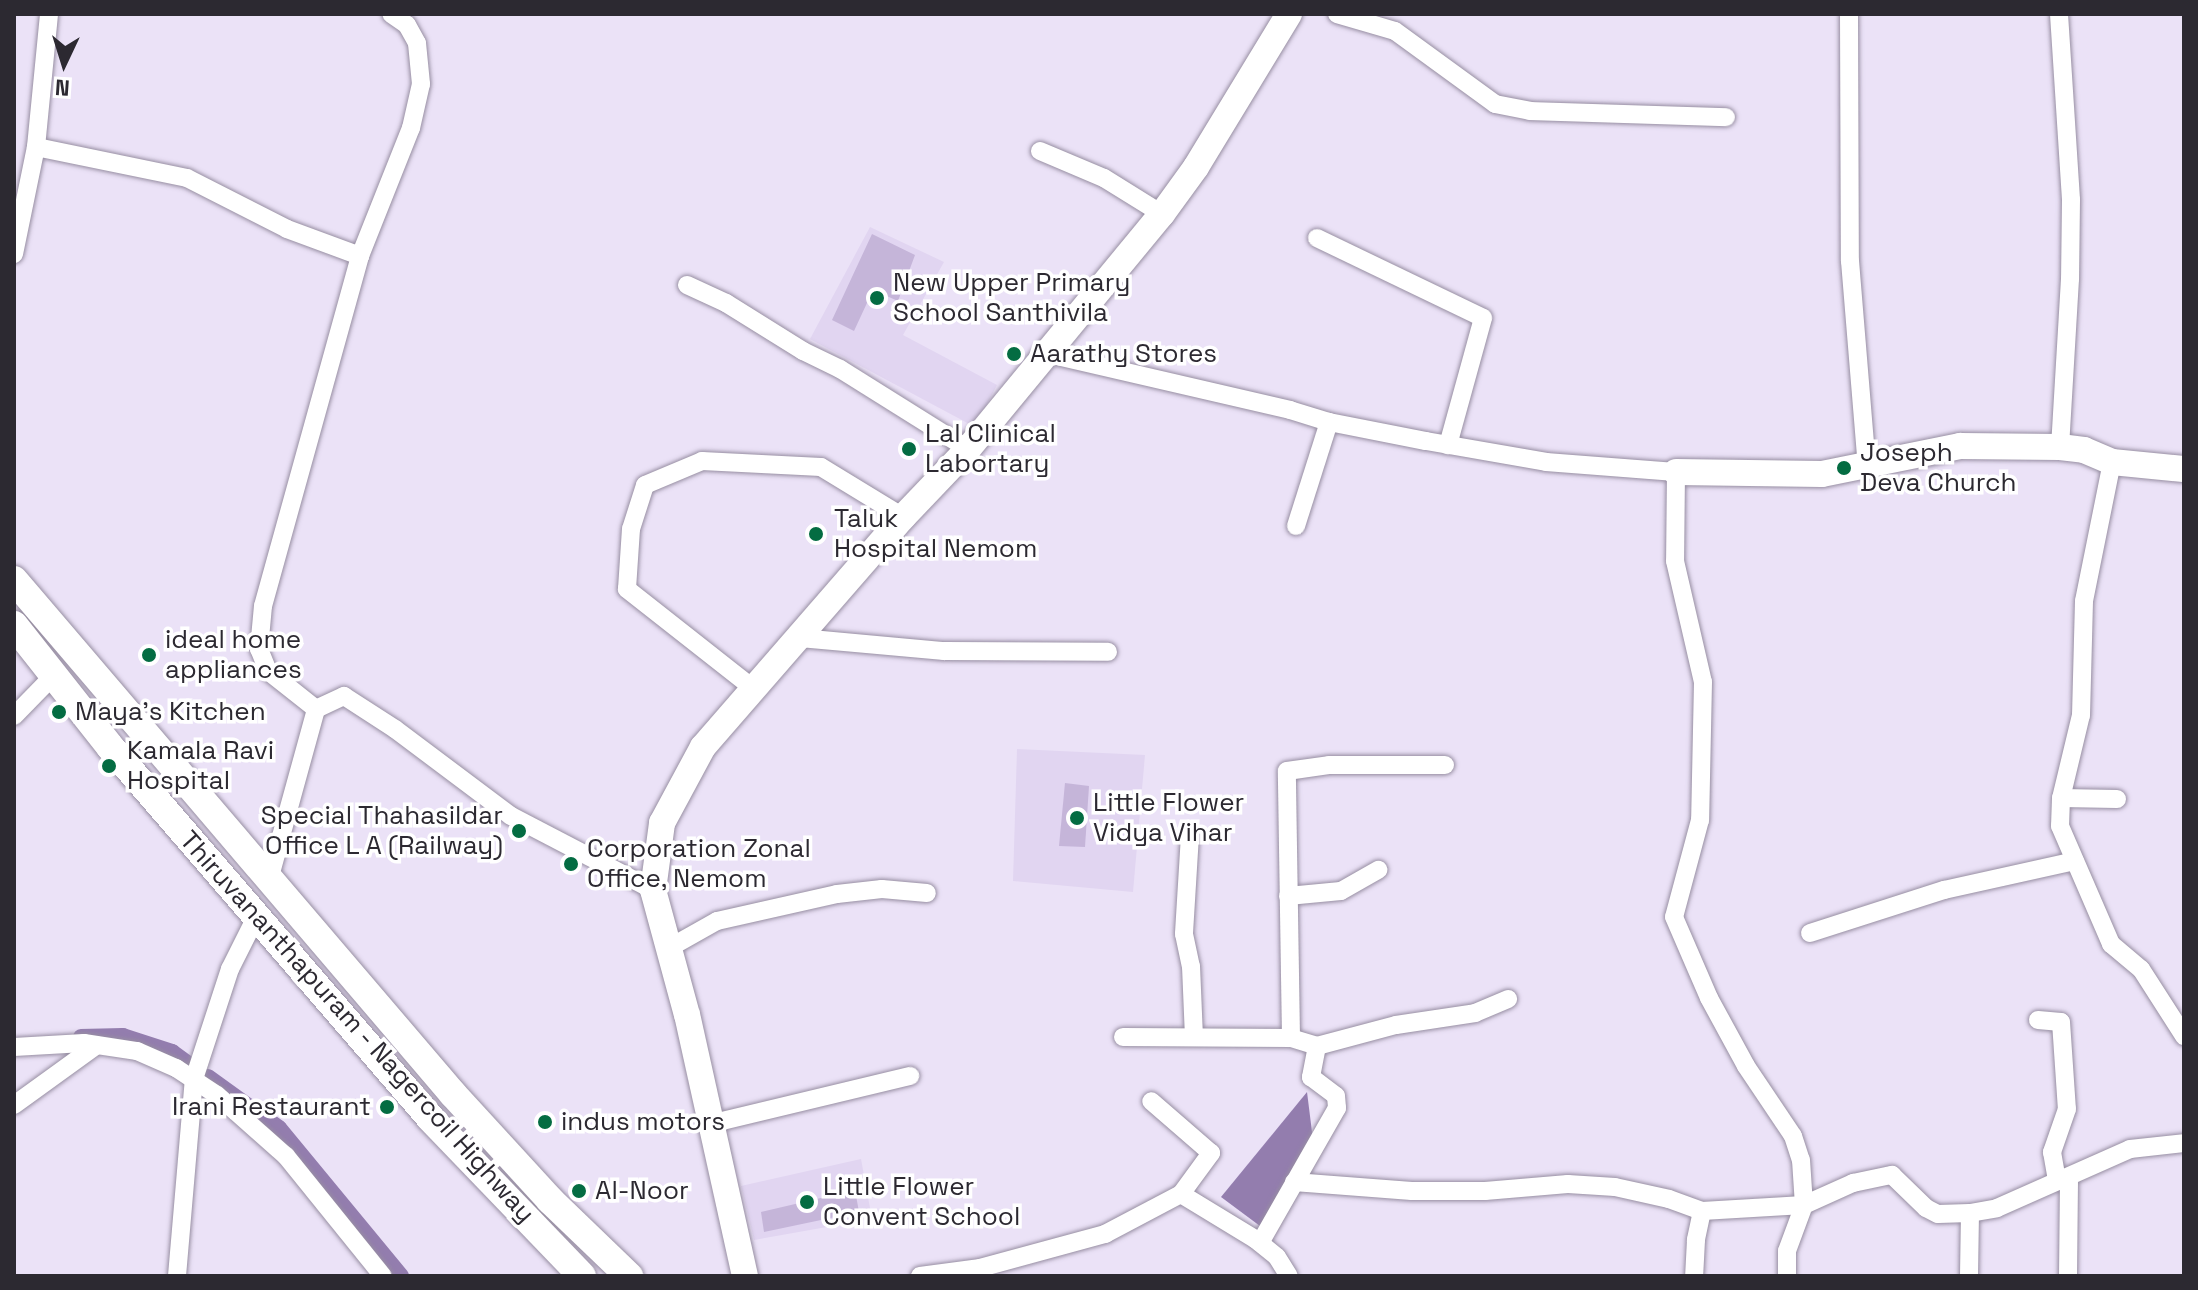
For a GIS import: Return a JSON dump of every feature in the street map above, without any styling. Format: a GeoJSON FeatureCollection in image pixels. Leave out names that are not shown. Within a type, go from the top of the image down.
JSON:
{"type":"FeatureCollection","features":[{"type":"Feature","properties":{"kind":"main road","name":"Thiruvananthapuram - Nagercoil Highway"},"geometry":{"type":"LineString","coordinates":[[15,583],[453,1094],[550,1200],[629,1276]]}},
{"type":"Feature","properties":{"kind":"main road","name":"Thiruvananthapuram - Nagercoil Highway"},"geometry":{"type":"LineString","coordinates":[[14,625],[53,676],[430,1118],[582,1276]]}},
{"type":"Feature","properties":{"kind":"street"},"geometry":{"type":"LineString","coordinates":[[14,254],[36,147],[49,14]]}},
{"type":"Feature","properties":{"kind":"street"},"geometry":{"type":"LineString","coordinates":[[316,709],[268,671],[259,649],[263,606],[360,256],[411,128],[421,84],[417,43],[407,25],[391,14]]}},
{"type":"Feature","properties":{"kind":"street"},"geometry":{"type":"LineString","coordinates":[[745,1276],[653,890],[662,823],[703,747],[903,517],[968,449],[1044,353],[1162,214],[1196,167],[1289,14]]}},
{"type":"Feature","properties":{"kind":"street"},"geometry":{"type":"LineString","coordinates":[[1337,14],[1395,31],[1495,104],[1530,111],[1726,117]]}},
{"type":"Feature","properties":{"kind":"street"},"geometry":{"type":"LineString","coordinates":[[1849,14],[1850,261],[1867,468]]}},
{"type":"Feature","properties":{"kind":"street"},"geometry":{"type":"LineString","coordinates":[[2059,14],[2071,200],[2070,279],[2060,447]]}},
{"type":"Feature","properties":{"kind":"street"},"geometry":{"type":"LineString","coordinates":[[36,147],[187,178],[287,229],[360,256]]}},
{"type":"Feature","properties":{"kind":"street"},"geometry":{"type":"LineString","coordinates":[[1040,151],[1104,178],[1162,214]]}},
{"type":"Feature","properties":{"kind":"street"},"geometry":{"type":"LineString","coordinates":[[1317,238],[1483,318],[1448,445]]}},
{"type":"Feature","properties":{"kind":"street"},"geometry":{"type":"LineString","coordinates":[[687,285],[726,303],[803,351],[840,369],[968,449]]}},
{"type":"Feature","properties":{"kind":"street"},"geometry":{"type":"LineString","coordinates":[[1044,353],[1290,410],[1329,422],[1546,462],[1676,472],[1822,474],[1867,468],[1960,446],[2060,447],[2084,450],[2112,462],[2184,469]]}},
{"type":"Feature","properties":{"kind":"street"},"geometry":{"type":"LineString","coordinates":[[1296,526],[1329,422]]}},
{"type":"Feature","properties":{"kind":"street"},"geometry":{"type":"LineString","coordinates":[[754,689],[627,589],[631,529],[645,485],[702,461],[821,467],[903,517]]}},
{"type":"Feature","properties":{"kind":"street"},"geometry":{"type":"LineString","coordinates":[[2112,462],[2084,601],[2081,715],[2061,798],[2060,826],[2111,944],[2141,969],[2184,1036]]}},
{"type":"Feature","properties":{"kind":"street"},"geometry":{"type":"LineString","coordinates":[[1676,472],[1675,561],[1703,682],[1700,820],[1674,917],[1709,998],[1738,1053],[1793,1136],[1801,1160],[1804,1205],[1787,1251],[1787,1276]]}},
{"type":"Feature","properties":{"kind":"street"},"geometry":{"type":"LineString","coordinates":[[800,638],[944,651],[1108,652]]}},
{"type":"Feature","properties":{"kind":"street"},"geometry":{"type":"LineString","coordinates":[[14,716],[53,676]]}},
{"type":"Feature","properties":{"kind":"street"},"geometry":{"type":"LineString","coordinates":[[269,880],[316,709],[344,696],[395,729],[511,816],[653,890]]}},
{"type":"Feature","properties":{"kind":"street"},"geometry":{"type":"LineString","coordinates":[[1291,1038],[1287,771],[1329,765],[1445,765]]}},
{"type":"Feature","properties":{"kind":"street"},"geometry":{"type":"LineString","coordinates":[[2061,798],[2117,799]]}},
{"type":"Feature","properties":{"kind":"street"},"geometry":{"type":"LineString","coordinates":[[1190,835],[1184,934],[1191,966],[1194,1037]]}},
{"type":"Feature","properties":{"kind":"street"},"geometry":{"type":"LineString","coordinates":[[1810,933],[1944,890],[2075,861]]}},
{"type":"Feature","properties":{"kind":"street"},"geometry":{"type":"LineString","coordinates":[[1288,896],[1341,891],[1378,870]]}},
{"type":"Feature","properties":{"kind":"street"},"geometry":{"type":"LineString","coordinates":[[669,948],[717,921],[837,894],[882,889],[927,893]]}},
{"type":"Feature","properties":{"kind":"street"},"geometry":{"type":"LineString","coordinates":[[177,1276],[194,1079],[230,969],[257,915]]}},
{"type":"Feature","properties":{"kind":"street"},"geometry":{"type":"LineString","coordinates":[[1123,1037],[1291,1038],[1317,1046],[1396,1025],[1475,1013],[1508,999]]}},
{"type":"Feature","properties":{"kind":"street"},"geometry":{"type":"LineString","coordinates":[[2038,1020],[2061,1022],[2067,1109],[2052,1152],[2063,1178],[2068,1276]]}},
{"type":"Feature","properties":{"kind":"street"},"geometry":{"type":"LineString","coordinates":[[14,1105],[97,1045]]}},
{"type":"Feature","properties":{"kind":"street"},"geometry":{"type":"LineString","coordinates":[[14,1047],[97,1045],[137,1051],[194,1079],[286,1156],[383,1276]]}},
{"type":"Feature","properties":{"kind":"street"},"geometry":{"type":"LineString","coordinates":[[1260,1243],[1337,1108],[1336,1096],[1311,1077],[1317,1046]]}},
{"type":"Feature","properties":{"kind":"street"},"geometry":{"type":"LineString","coordinates":[[710,1124],[910,1076]]}},
{"type":"Feature","properties":{"kind":"street"},"geometry":{"type":"LineString","coordinates":[[920,1276],[980,1268],[1105,1234],[1181,1194],[1211,1153],[1151,1101]]}},
{"type":"Feature","properties":{"kind":"street"},"geometry":{"type":"LineString","coordinates":[[1294,1182],[1397,1191],[1485,1191],[1568,1184],[1615,1187],[1669,1199],[1702,1211],[1804,1205],[1853,1183],[1892,1175],[1926,1208],[1938,1214],[1970,1213],[1997,1208],[2130,1149],[2184,1143]]}},
{"type":"Feature","properties":{"kind":"street"},"geometry":{"type":"LineString","coordinates":[[1181,1194],[1260,1243],[1277,1257],[1289,1276]]}},
{"type":"Feature","properties":{"kind":"street"},"geometry":{"type":"LineString","coordinates":[[1694,1276],[1696,1240],[1702,1211]]}},
{"type":"Feature","properties":{"kind":"street"},"geometry":{"type":"LineString","coordinates":[[1969,1276],[1970,1213]]}},
{"type":"Feature","properties":{"kind":"shaded area","name":"New Upper Primary School Santhivila"},"geometry":{"type":"Polygon","coordinates":[[[870,227],[944,262],[903,335],[997,385],[975,427],[810,339],[870,227]]]}},
{"type":"Feature","properties":{"kind":"shaded area"},"geometry":{"type":"Polygon","coordinates":[[[872,234],[915,255],[898,301],[873,290],[854,331],[832,320],[872,234]]]}},
{"type":"Feature","properties":{"kind":"shaded area","name":"Little Flower Vidya Vihar"},"geometry":{"type":"Polygon","coordinates":[[[1017,749],[1145,755],[1133,892],[1013,881],[1017,749]]]}},
{"type":"Feature","properties":{"kind":"shaded area"},"geometry":{"type":"Polygon","coordinates":[[[1065,783],[1089,786],[1085,847],[1059,846],[1065,783]]]}},
{"type":"Feature","properties":{"kind":"shaded area"},"geometry":{"type":"Polygon","coordinates":[[[1307,1092],[1313,1140],[1260,1226],[1221,1197],[1307,1092]]]}},
{"type":"Feature","properties":{"kind":"shaded area","name":"Little Flower Convent School"},"geometry":{"type":"Polygon","coordinates":[[[861,1159],[872,1219],[754,1240],[741,1186],[861,1159]]]}},
{"type":"Feature","properties":{"kind":"shaded area"},"geometry":{"type":"Polygon","coordinates":[[[855,1190],[859,1212],[764,1232],[761,1212],[855,1190]]]}},
{"type":"Feature","properties":{"kind":"waterway"},"geometry":{"type":"LineString","coordinates":[[81,1037],[123,1036],[172,1052],[186,1062]]}},
{"type":"Feature","properties":{"kind":"waterway"},"geometry":{"type":"LineString","coordinates":[[208,1077],[279,1128],[401,1276]]}},
{"type":"Feature","properties":{"kind":"place","name":"New Upper Primary School Santhivila"},"geometry":{"type":"Point","coordinates":[877,298]}},
{"type":"Feature","properties":{"kind":"place","name":"Aarathy Stores"},"geometry":{"type":"Point","coordinates":[1014,354]}},
{"type":"Feature","properties":{"kind":"place","name":"Lal Clinical Labortary"},"geometry":{"type":"Point","coordinates":[909,449]}},
{"type":"Feature","properties":{"kind":"place","name":"Joseph Deva Church"},"geometry":{"type":"Point","coordinates":[1844,468]}},
{"type":"Feature","properties":{"kind":"place","name":"Taluk Hospital Nemom"},"geometry":{"type":"Point","coordinates":[816,534]}},
{"type":"Feature","properties":{"kind":"place","name":"ideal home appliances"},"geometry":{"type":"Point","coordinates":[149,655]}},
{"type":"Feature","properties":{"kind":"place","name":"Maya's Kitchen"},"geometry":{"type":"Point","coordinates":[59,712]}},
{"type":"Feature","properties":{"kind":"place","name":"Kamala Ravi Hospital"},"geometry":{"type":"Point","coordinates":[109,766]}},
{"type":"Feature","properties":{"kind":"place","name":"Little Flower Vidya Vihar"},"geometry":{"type":"Point","coordinates":[1077,818]}},
{"type":"Feature","properties":{"kind":"place","name":"Special Thahasildar Office L A (Railway)"},"geometry":{"type":"Point","coordinates":[519,831]}},
{"type":"Feature","properties":{"kind":"place","name":"Corporation Zonal Office, Nemom"},"geometry":{"type":"Point","coordinates":[571,864]}},
{"type":"Feature","properties":{"kind":"place","name":"Irani Restaurant"},"geometry":{"type":"Point","coordinates":[387,1107]}},
{"type":"Feature","properties":{"kind":"place","name":"indus motors"},"geometry":{"type":"Point","coordinates":[545,1122]}},
{"type":"Feature","properties":{"kind":"place","name":"Al-Noor"},"geometry":{"type":"Point","coordinates":[579,1191]}},
{"type":"Feature","properties":{"kind":"place","name":"Little Flower Convent School"},"geometry":{"type":"Point","coordinates":[807,1202]}}]}
